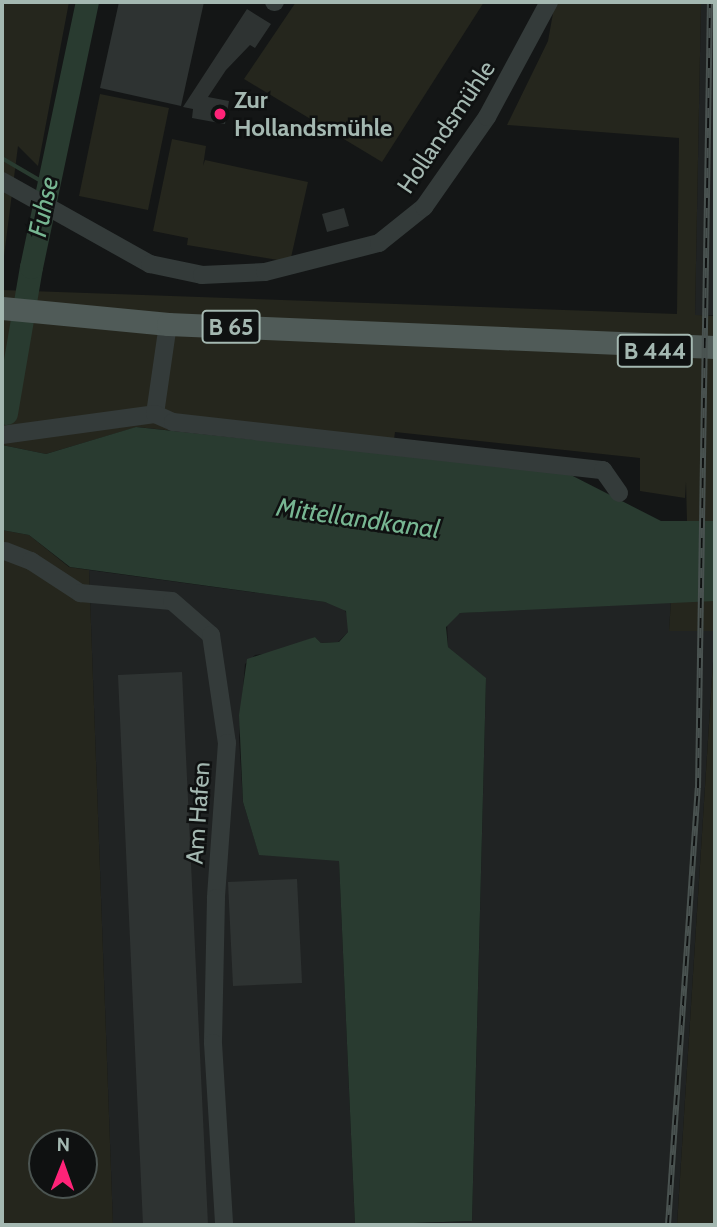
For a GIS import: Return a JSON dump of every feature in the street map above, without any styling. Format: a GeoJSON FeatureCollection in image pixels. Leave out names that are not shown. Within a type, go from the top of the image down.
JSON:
{"type":"FeatureCollection","features":[{"type":"Feature","properties":{"kind":"main road","name":"B 65"},"geometry":{"type":"LineString","coordinates":[[2,308],[168,324],[715,347]]}},
{"type":"Feature","properties":{"kind":"main road","name":"B 444"},"geometry":{"type":"LineString","coordinates":[[594,342],[715,361]]}},
{"type":"Feature","properties":{"kind":"street","name":"Hollandsmühle"},"geometry":{"type":"LineString","coordinates":[[8,185],[149,264],[202,275],[265,272],[379,243],[424,207],[487,117],[549,2]]}},
{"type":"Feature","properties":{"kind":"street"},"geometry":{"type":"LineString","coordinates":[[155,414],[168,324]]}},
{"type":"Feature","properties":{"kind":"street"},"geometry":{"type":"LineString","coordinates":[[2,435],[155,414],[173,422],[603,470],[619,493]]}},
{"type":"Feature","properties":{"kind":"street","name":"Am Hafen"},"geometry":{"type":"LineString","coordinates":[[5,551],[31,561],[80,593],[172,601],[211,635],[227,743],[216,898],[213,1042],[224,1225]]}},
{"type":"Feature","properties":{"kind":"shaded area"},"geometry":{"type":"Polygon","coordinates":[[[2,2],[69,2],[38,166],[18,146],[2,272],[2,2]]]}},
{"type":"Feature","properties":{"kind":"shaded area"},"geometry":{"type":"Polygon","coordinates":[[[296,2],[484,2],[382,162],[244,79],[296,2]]]}},
{"type":"Feature","properties":{"kind":"shaded area"},"geometry":{"type":"Polygon","coordinates":[[[555,2],[701,2],[695,315],[715,316],[715,521],[687,521],[686,482],[685,498],[640,491],[640,458],[395,432],[392,454],[137,427],[46,454],[2,445],[2,290],[677,314],[679,138],[507,125],[548,41],[555,2]]]}},
{"type":"Feature","properties":{"kind":"shaded area"},"geometry":{"type":"Polygon","coordinates":[[[701,2],[715,2],[714,315],[695,316],[701,2]]]}},
{"type":"Feature","properties":{"kind":"shaded area"},"geometry":{"type":"Polygon","coordinates":[[[100,94],[169,108],[148,210],[79,196],[100,94]]]}},
{"type":"Feature","properties":{"kind":"shaded area"},"geometry":{"type":"Polygon","coordinates":[[[172,139],[206,146],[203,166],[205,160],[308,182],[290,262],[187,245],[188,238],[153,231],[172,139]]]}},
{"type":"Feature","properties":{"kind":"shaded area"},"geometry":{"type":"Polygon","coordinates":[[[2,530],[29,535],[69,567],[89,570],[113,1225],[2,1225],[2,530]]]}},
{"type":"Feature","properties":{"kind":"shaded area"},"geometry":{"type":"Polygon","coordinates":[[[89,570],[325,602],[343,607],[348,616],[348,632],[338,642],[321,643],[315,637],[279,652],[255,655],[245,664],[239,738],[243,802],[259,854],[339,860],[355,1225],[113,1225],[89,570]]]}},
{"type":"Feature","properties":{"kind":"shaded area"},"geometry":{"type":"Polygon","coordinates":[[[671,601],[669,631],[715,630],[677,1225],[386,1225],[472,1221],[486,679],[448,647],[447,623],[460,613],[671,601]]]}},
{"type":"Feature","properties":{"kind":"shaded area"},"geometry":{"type":"Polygon","coordinates":[[[671,601],[715,601],[715,631],[669,631],[671,601]]]}},
{"type":"Feature","properties":{"kind":"shaded area"},"geometry":{"type":"Polygon","coordinates":[[[715,631],[715,1225],[677,1225],[715,631]]]}},
{"type":"Feature","properties":{"kind":"water","name":"Mittellandkanal"},"geometry":{"type":"Polygon","coordinates":[[[136,427],[567,473],[661,521],[715,521],[715,601],[460,613],[446,627],[448,647],[486,678],[472,1221],[355,1225],[339,861],[259,855],[243,802],[239,715],[247,659],[315,637],[321,643],[339,642],[348,632],[346,611],[325,602],[70,567],[29,535],[2,530],[2,445],[46,454],[136,427]]]}},
{"type":"Feature","properties":{"kind":"building"},"geometry":{"type":"Polygon","coordinates":[[[119,2],[204,2],[181,106],[100,88],[119,2]]]}},
{"type":"Feature","properties":{"kind":"building"},"geometry":{"type":"Polygon","coordinates":[[[247,9],[271,24],[255,48],[250,45],[226,70],[208,97],[229,101],[225,124],[192,118],[193,109],[183,107],[247,9]]]}},
{"type":"Feature","properties":{"kind":"building"},"geometry":{"type":"Polygon","coordinates":[[[344,208],[349,226],[327,232],[322,214],[344,208]]]}},
{"type":"Feature","properties":{"kind":"building"},"geometry":{"type":"Polygon","coordinates":[[[182,672],[208,1225],[143,1225],[118,675],[182,672]]]}},
{"type":"Feature","properties":{"kind":"building"},"geometry":{"type":"Polygon","coordinates":[[[297,879],[302,983],[233,986],[228,882],[297,879]]]}},
{"type":"Feature","properties":{"kind":"waterway","name":"Fuhse"},"geometry":{"type":"LineString","coordinates":[[6,413],[31,267],[87,2]]}},
{"type":"Feature","properties":{"kind":"waterway"},"geometry":{"type":"LineString","coordinates":[[2,158],[50,186]]}},
{"type":"Feature","properties":{"kind":"railway"},"geometry":{"type":"LineString","coordinates":[[668,1225],[698,788],[710,2]]}},
{"type":"Feature","properties":{"kind":"place","name":"Zur Hollandsmühle"},"geometry":{"type":"Point","coordinates":[220,114]}}]}
